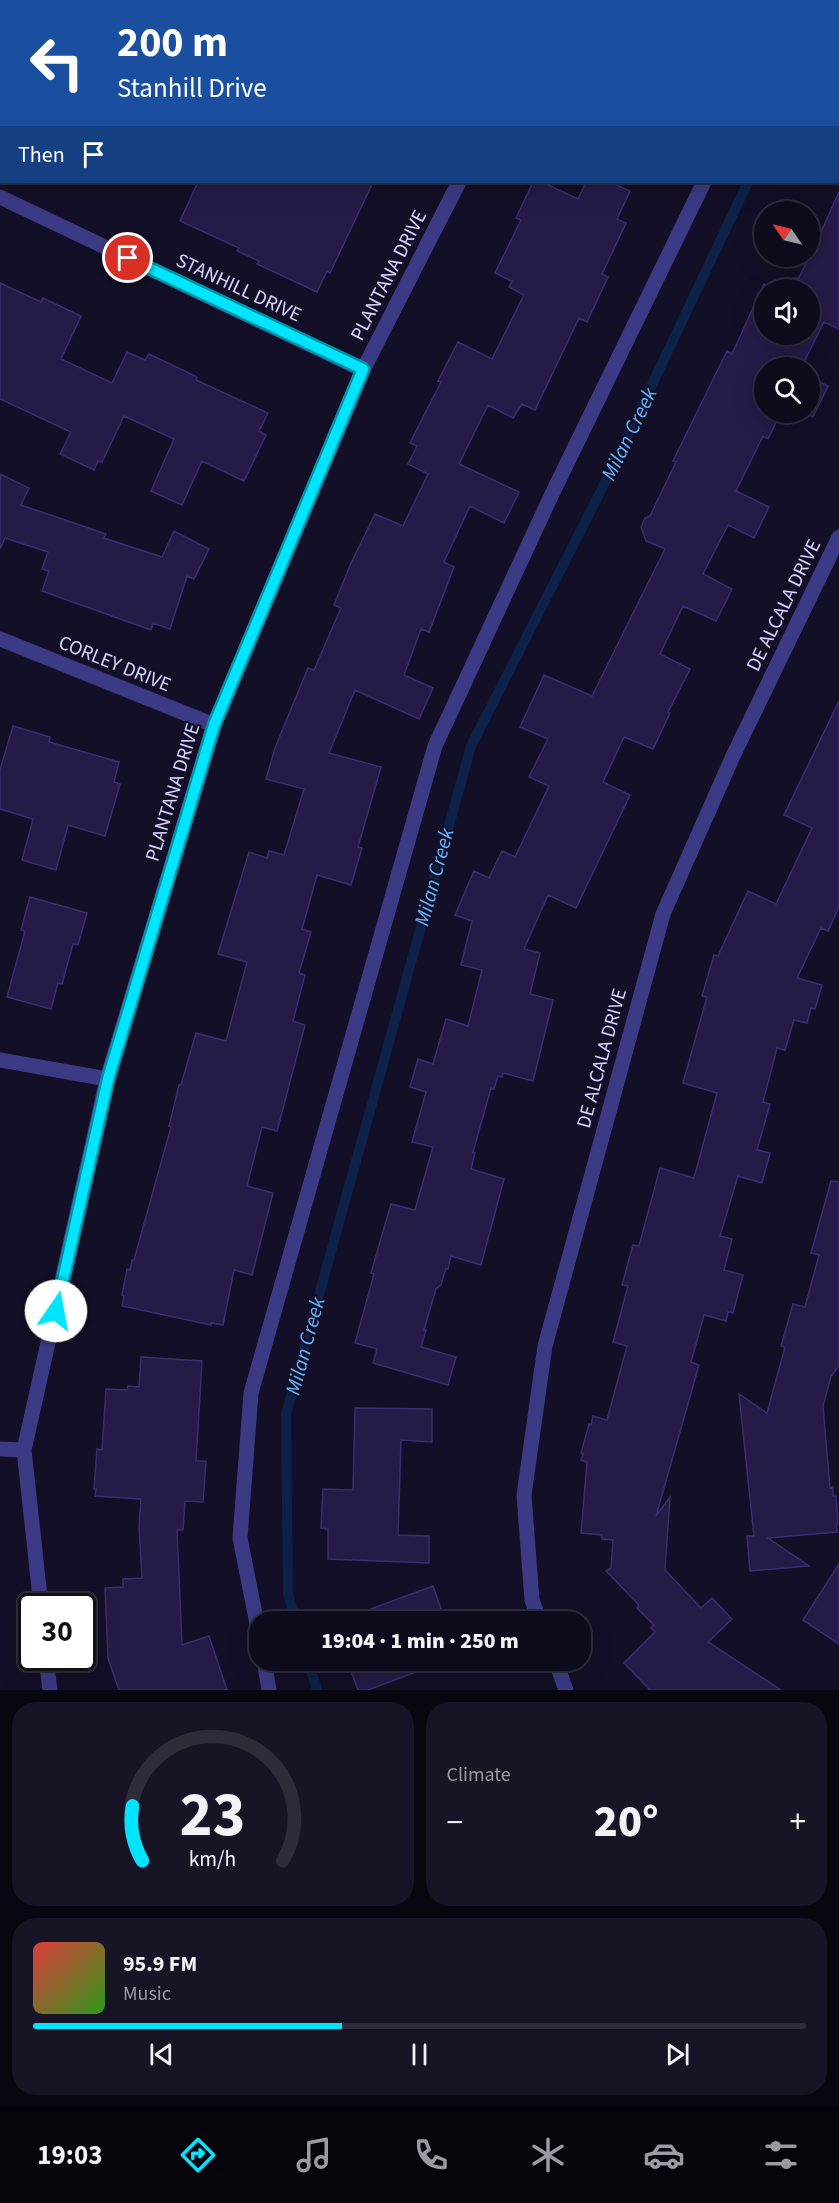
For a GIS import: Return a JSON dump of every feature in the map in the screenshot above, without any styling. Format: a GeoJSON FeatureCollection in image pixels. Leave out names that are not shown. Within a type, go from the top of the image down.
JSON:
{"type":"FeatureCollection","features":[{"type":"Feature","properties":{"kind":"street","name":"PLANTANA DRIVE"},"geometry":{"type":"LineString","coordinates":[[40,1593],[24,1450],[108,1079],[214,725],[363,369],[458,183]]}},
{"type":"Feature","properties":{"kind":"street"},"geometry":{"type":"LineString","coordinates":[[254,1611],[240,1538],[251,1393],[435,746],[563,472],[704,183]]}},
{"type":"Feature","properties":{"kind":"street","name":"STANHILL DRIVE"},"geometry":{"type":"LineString","coordinates":[[0,196],[363,369]]}},
{"type":"Feature","properties":{"kind":"street","name":"DE ALCALA DRIVE"},"geometry":{"type":"LineString","coordinates":[[536,1611],[532,1600],[524,1495],[545,1346],[663,914],[733,756],[839,537]]}},
{"type":"Feature","properties":{"kind":"street","name":"CORLEY DRIVE"},"geometry":{"type":"LineString","coordinates":[[0,639],[214,725]]}},
{"type":"Feature","properties":{"kind":"street"},"geometry":{"type":"LineString","coordinates":[[0,1060],[108,1079]]}},
{"type":"Feature","properties":{"kind":"street"},"geometry":{"type":"LineString","coordinates":[[0,1449],[24,1450]]}},
{"type":"Feature","properties":{"kind":"street"},"geometry":{"type":"LineString","coordinates":[[48,1671],[50,1690]]}},
{"type":"Feature","properties":{"kind":"street"},"geometry":{"type":"LineString","coordinates":[[266,1671],[269,1690]]}},
{"type":"Feature","properties":{"kind":"street"},"geometry":{"type":"LineString","coordinates":[[559,1671],[566,1690]]}},
{"type":"Feature","properties":{"kind":"building"},"geometry":{"type":"Polygon","coordinates":[[[198,183],[373,183],[330,273],[327,271],[317,292],[257,264],[259,261],[237,251],[239,248],[180,221],[198,183]]]}},
{"type":"Feature","properties":{"kind":"building"},"geometry":{"type":"Polygon","coordinates":[[[533,183],[544,183],[578,199],[586,183],[612,183],[630,191],[617,219],[626,223],[602,274],[608,277],[587,322],[579,318],[535,410],[522,404],[513,418],[488,405],[459,464],[519,492],[504,523],[470,506],[444,562],[454,567],[429,632],[421,629],[404,675],[433,688],[419,719],[355,690],[329,753],[381,767],[358,847],[362,848],[351,885],[317,875],[302,929],[311,932],[299,973],[305,975],[293,1021],[305,1025],[277,1131],[262,1127],[247,1186],[273,1193],[252,1275],[234,1270],[223,1325],[211,1323],[211,1325],[122,1306],[127,1269],[130,1270],[132,1260],[134,1260],[171,1127],[169,1126],[179,1085],[181,1085],[196,1033],[226,1041],[247,962],[218,954],[249,852],[267,858],[269,851],[284,855],[304,789],[266,779],[275,748],[308,668],[314,670],[341,608],[334,605],[375,514],[403,526],[428,474],[408,464],[417,446],[410,443],[441,382],[438,381],[458,342],[492,359],[524,295],[509,287],[512,281],[495,273],[521,220],[516,218],[533,183]]]}},
{"type":"Feature","properties":{"kind":"building"},"geometry":{"type":"Polygon","coordinates":[[[839,192],[839,329],[824,322],[820,330],[820,279],[798,279],[804,267],[820,267],[820,234],[839,192]]]}},
{"type":"Feature","properties":{"kind":"building"},"geometry":{"type":"Polygon","coordinates":[[[0,283],[41,302],[43,298],[81,316],[61,359],[112,383],[127,352],[145,360],[149,354],[197,377],[196,380],[268,413],[259,431],[266,435],[244,481],[202,461],[182,505],[151,491],[174,439],[124,416],[102,462],[98,461],[94,470],[60,454],[71,432],[0,399],[0,283]]]}},
{"type":"Feature","properties":{"kind":"building"},"geometry":{"type":"Polygon","coordinates":[[[754,306],[754,345],[812,345],[806,357],[754,357],[754,423],[776,423],[768,439],[763,436],[736,491],[769,507],[754,538],[728,525],[703,574],[732,589],[716,621],[683,606],[660,654],[690,669],[668,712],[670,713],[653,749],[624,737],[603,782],[630,795],[576,908],[548,895],[524,949],[540,953],[530,994],[553,1000],[533,1081],[503,1073],[502,1077],[498,1076],[494,1089],[491,1088],[473,1152],[475,1153],[471,1169],[504,1179],[481,1265],[451,1256],[441,1285],[436,1289],[424,1330],[426,1330],[421,1347],[456,1357],[448,1385],[373,1363],[377,1349],[355,1343],[374,1274],[371,1273],[391,1204],[415,1210],[433,1147],[412,1142],[426,1092],[410,1087],[418,1059],[433,1064],[446,1019],[468,1026],[482,970],[461,965],[472,921],[455,915],[474,871],[489,878],[502,851],[515,857],[549,786],[529,777],[548,739],[520,727],[544,675],[592,696],[665,549],[646,541],[641,527],[645,518],[650,516],[676,462],[673,461],[727,351],[732,354],[754,306]]]}},
{"type":"Feature","properties":{"kind":"building"},"geometry":{"type":"Polygon","coordinates":[[[820,382],[828,386],[820,403],[820,382]]]}},
{"type":"Feature","properties":{"kind":"building"},"geometry":{"type":"Polygon","coordinates":[[[0,474],[29,488],[21,505],[106,534],[104,538],[162,557],[174,531],[209,549],[194,579],[187,576],[170,629],[153,623],[151,630],[42,591],[49,571],[42,569],[48,552],[5,538],[0,549],[0,474]]]}},
{"type":"Feature","properties":{"kind":"building"},"geometry":{"type":"Polygon","coordinates":[[[839,701],[839,907],[828,931],[821,928],[797,978],[822,985],[815,1009],[811,1008],[807,1023],[794,1020],[785,1050],[777,1048],[763,1102],[770,1104],[757,1150],[770,1153],[762,1183],[738,1176],[720,1236],[732,1239],[724,1270],[743,1275],[733,1313],[728,1312],[726,1321],[704,1315],[691,1362],[699,1365],[656,1516],[670,1497],[665,1570],[701,1608],[712,1598],[732,1619],[708,1642],[781,1690],[650,1690],[624,1663],[655,1632],[651,1628],[654,1625],[637,1608],[639,1605],[606,1571],[611,1568],[613,1540],[602,1539],[602,1535],[581,1533],[587,1462],[581,1460],[583,1454],[581,1453],[593,1416],[607,1420],[627,1346],[613,1342],[628,1286],[622,1285],[633,1245],[639,1246],[660,1168],[694,1178],[717,1093],[683,1083],[707,997],[702,996],[714,955],[718,956],[748,891],[776,904],[812,828],[784,815],[839,701]]]}},
{"type":"Feature","properties":{"kind":"building"},"geometry":{"type":"Polygon","coordinates":[[[13,726],[50,737],[49,742],[119,762],[114,782],[120,784],[105,836],[68,825],[56,870],[22,860],[33,819],[0,809],[0,770],[13,726]]]}},
{"type":"Feature","properties":{"kind":"building"},"geometry":{"type":"Polygon","coordinates":[[[30,897],[87,913],[78,945],[73,944],[62,984],[58,983],[51,1009],[7,997],[25,931],[21,930],[30,897]]]}},
{"type":"Feature","properties":{"kind":"building"},"geometry":{"type":"Polygon","coordinates":[[[831,1181],[839,1182],[839,1366],[831,1376],[823,1406],[830,1488],[833,1487],[833,1496],[836,1496],[837,1532],[768,1538],[809,1566],[750,1571],[747,1536],[754,1536],[739,1394],[767,1413],[785,1347],[781,1346],[793,1304],[805,1307],[819,1255],[811,1253],[831,1181]]]}},
{"type":"Feature","properties":{"kind":"building"},"geometry":{"type":"Polygon","coordinates":[[[141,1357],[202,1361],[196,1461],[206,1461],[203,1502],[185,1501],[183,1530],[177,1530],[182,1645],[209,1636],[227,1690],[119,1690],[108,1658],[105,1588],[123,1587],[123,1579],[142,1578],[139,1526],[141,1499],[95,1496],[97,1449],[102,1450],[106,1389],[127,1390],[128,1386],[139,1387],[141,1357]]]}},
{"type":"Feature","properties":{"kind":"building"},"geometry":{"type":"Polygon","coordinates":[[[355,1408],[432,1409],[432,1442],[401,1440],[398,1535],[429,1536],[429,1563],[328,1559],[328,1529],[321,1528],[323,1489],[353,1490],[355,1408]]]}},
{"type":"Feature","properties":{"kind":"building"},"geometry":{"type":"Polygon","coordinates":[[[839,1564],[839,1644],[803,1620],[839,1564]]]}},
{"type":"Feature","properties":{"kind":"building"},"geometry":{"type":"Polygon","coordinates":[[[433,1586],[442,1611],[365,1611],[433,1586]]]}},
{"type":"Feature","properties":{"kind":"building"},"geometry":{"type":"Polygon","coordinates":[[[351,1671],[419,1671],[368,1690],[358,1690],[351,1671]]]}},
{"type":"Feature","properties":{"kind":"waterway","name":"Milan Creek"},"geometry":{"type":"LineString","coordinates":[[293,1611],[288,1594],[286,1414],[471,746],[613,467],[748,183]]}},
{"type":"Feature","properties":{"kind":"waterway","name":"Milan Creek"},"geometry":{"type":"LineString","coordinates":[[311,1671],[317,1690]]}},
{"type":"Feature","properties":{"kind":"route"},"geometry":{"type":"LineString","coordinates":[[56,1311],[108,1079],[214,725],[363,369],[128,258]]}}]}
